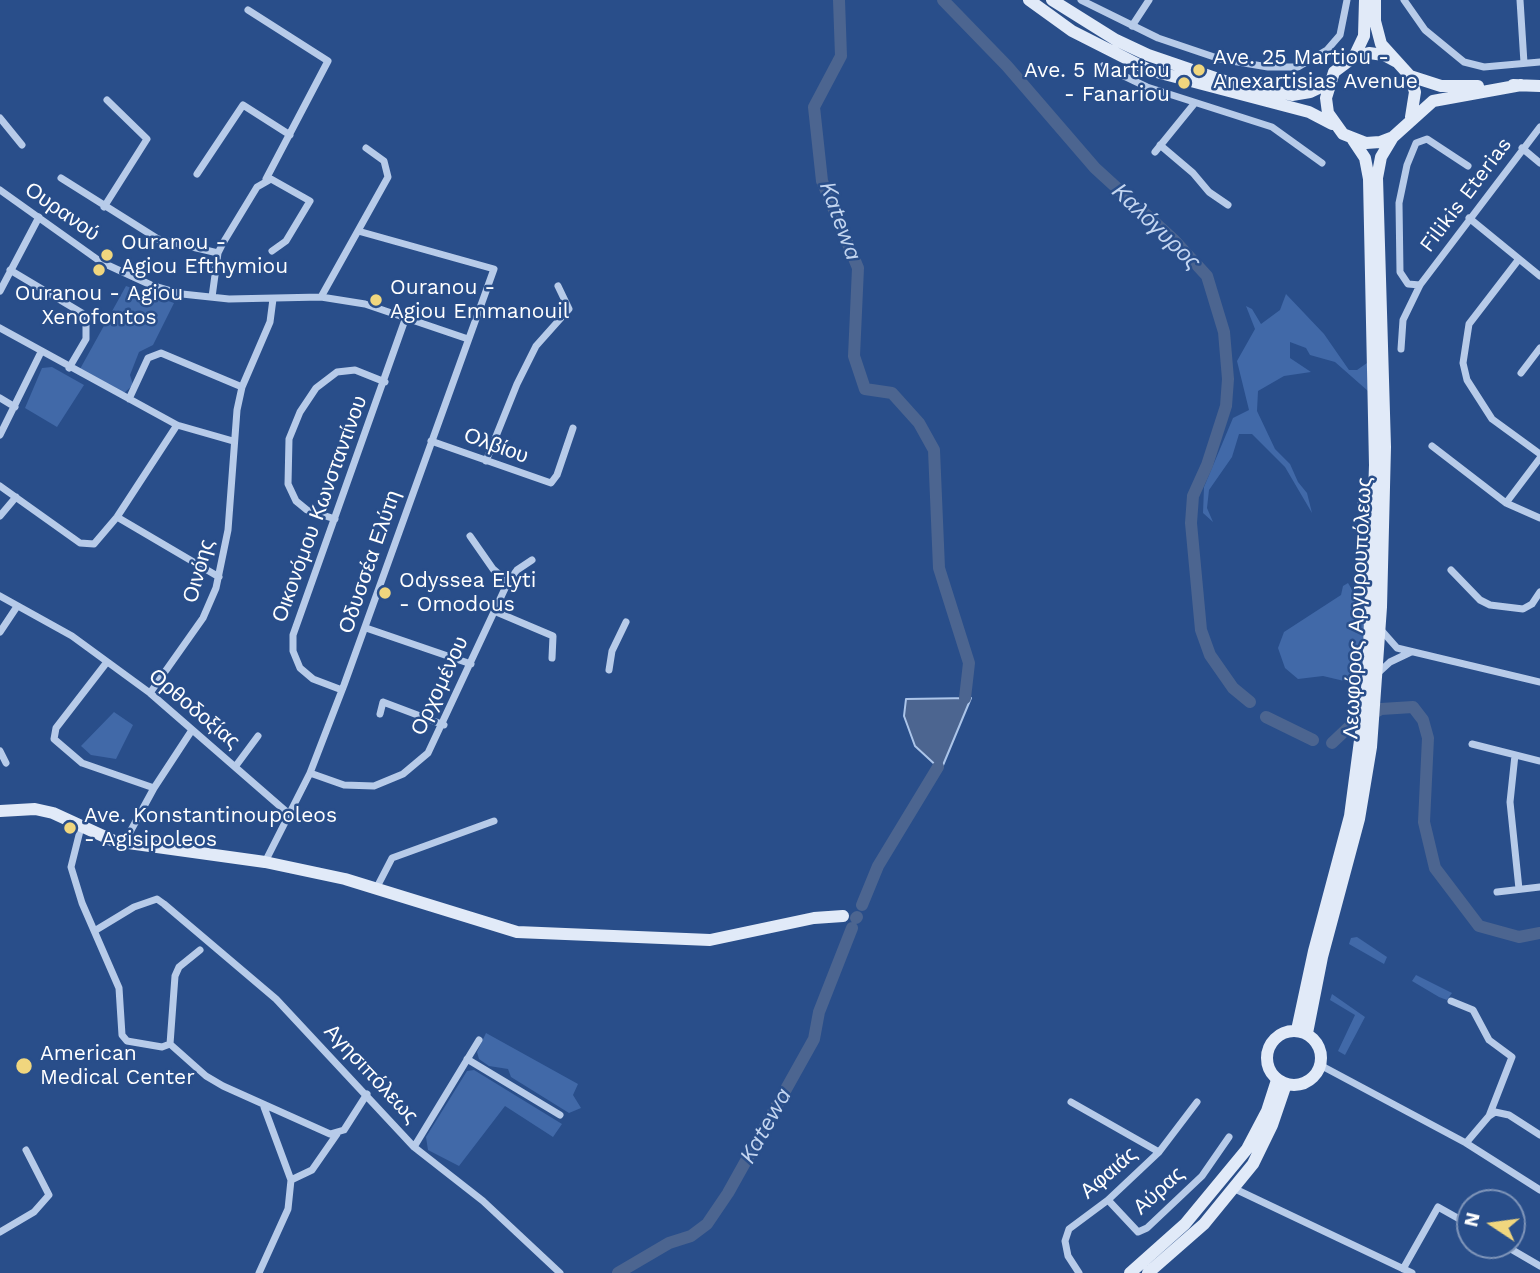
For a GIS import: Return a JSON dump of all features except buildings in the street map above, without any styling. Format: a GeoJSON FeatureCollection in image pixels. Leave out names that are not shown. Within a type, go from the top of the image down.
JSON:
{"type":"FeatureCollection","features":[{"type":"Feature","properties":{"kind":"main road"},"geometry":{"type":"LineString","coordinates":[[1029,0],[1072,31],[1149,70],[1309,112],[1335,126],[1353,140],[1365,158],[1373,178]]}},
{"type":"Feature","properties":{"kind":"main road"},"geometry":{"type":"LineString","coordinates":[[1052,0],[1127,45],[1221,80],[1292,94],[1310,92],[1329,83]]}},
{"type":"Feature","properties":{"kind":"main road"},"geometry":{"type":"LineString","coordinates":[[1354,57],[1364,36],[1365,0]]}},
{"type":"Feature","properties":{"kind":"main road"},"geometry":{"type":"LineString","coordinates":[[1374,0],[1375,21],[1381,44],[1410,76],[1415,92],[1414,109],[1408,124]]}},
{"type":"Feature","properties":{"kind":"main road"},"geometry":{"type":"LineString","coordinates":[[1335,126],[1328,113],[1326,98],[1329,83],[1343,63],[1368,53],[1384,55],[1397,62]]}},
{"type":"Feature","properties":{"kind":"main road"},"geometry":{"type":"LineString","coordinates":[[1410,76],[1441,86],[1540,86]]}},
{"type":"Feature","properties":{"kind":"main road"},"geometry":{"type":"LineString","coordinates":[[1373,178],[1393,137],[1433,101],[1521,85]]}},
{"type":"Feature","properties":{"kind":"main road"},"geometry":{"type":"LineString","coordinates":[[1353,140],[1366,143],[1393,137]]}},
{"type":"Feature","properties":{"kind":"main road","name":"Λεωφόρος Αργυρουπόλεως"},"geometry":{"type":"LineString","coordinates":[[1373,178],[1368,504],[1373,677]]}},
{"type":"Feature","properties":{"kind":"main road","name":"Λεωφόρος Αργυρουπόλεως"},"geometry":{"type":"LineString","coordinates":[[1302,1032],[1359,819],[1380,628],[1385,447],[1373,178]]}},
{"type":"Feature","properties":{"kind":"main road"},"geometry":{"type":"LineString","coordinates":[[0,811],[35,809],[53,813],[80,827],[124,843],[265,862],[377,887],[503,928],[529,933],[710,940],[814,918],[843,916]]}},
{"type":"Feature","properties":{"kind":"main road"},"geometry":{"type":"LineString","coordinates":[[1302,1032],[1318,1045],[1320,1065],[1309,1081],[1282,1082],[1267,1065],[1268,1048],[1280,1034],[1302,1032]]}},
{"type":"Feature","properties":{"kind":"main road"},"geometry":{"type":"LineString","coordinates":[[1148,1273],[1204,1224],[1253,1164],[1272,1125],[1282,1082]]}},
{"type":"Feature","properties":{"kind":"main road"},"geometry":{"type":"LineString","coordinates":[[1130,1273],[1185,1224],[1247,1149],[1282,1082]]}},
{"type":"Feature","properties":{"kind":"street"},"geometry":{"type":"LineString","coordinates":[[1080,0],[1132,26],[1220,59],[1269,67],[1298,68],[1327,50],[1340,35],[1347,0]]}},
{"type":"Feature","properties":{"kind":"street"},"geometry":{"type":"LineString","coordinates":[[1132,26],[1149,0]]}},
{"type":"Feature","properties":{"kind":"street"},"geometry":{"type":"LineString","coordinates":[[1404,0],[1425,30],[1464,62],[1484,67],[1540,62]]}},
{"type":"Feature","properties":{"kind":"street"},"geometry":{"type":"LineString","coordinates":[[1520,0],[1524,63]]}},
{"type":"Feature","properties":{"kind":"street"},"geometry":{"type":"LineString","coordinates":[[212,297],[218,253],[257,187],[266,179],[328,61],[248,10]]}},
{"type":"Feature","properties":{"kind":"street"},"geometry":{"type":"LineString","coordinates":[[1102,66],[1147,87],[1194,104],[1272,127],[1322,163]]}},
{"type":"Feature","properties":{"kind":"street"},"geometry":{"type":"LineString","coordinates":[[104,207],[147,139],[107,100]]}},
{"type":"Feature","properties":{"kind":"street"},"geometry":{"type":"LineString","coordinates":[[1194,104],[1158,148],[1193,173],[1209,192],[1228,205]]}},
{"type":"Feature","properties":{"kind":"street"},"geometry":{"type":"LineString","coordinates":[[197,174],[243,105],[290,135]]}},
{"type":"Feature","properties":{"kind":"street"},"geometry":{"type":"LineString","coordinates":[[0,118],[22,145]]}},
{"type":"Feature","properties":{"kind":"street","name":"Filikis Eterias"},"geometry":{"type":"LineString","coordinates":[[1401,349],[1403,320],[1420,285],[1540,127]]}},
{"type":"Feature","properties":{"kind":"street"},"geometry":{"type":"LineString","coordinates":[[1420,285],[1408,284],[1400,272],[1399,203],[1407,165],[1416,143],[1427,139],[1468,166]]}},
{"type":"Feature","properties":{"kind":"street"},"geometry":{"type":"LineString","coordinates":[[321,297],[388,177],[384,162],[366,148]]}},
{"type":"Feature","properties":{"kind":"street"},"geometry":{"type":"LineString","coordinates":[[1522,148],[1540,163]]}},
{"type":"Feature","properties":{"kind":"street"},"geometry":{"type":"LineString","coordinates":[[61,178],[158,239],[218,253]]}},
{"type":"Feature","properties":{"kind":"street"},"geometry":{"type":"LineString","coordinates":[[266,179],[280,182],[310,201],[286,241],[272,251]]}},
{"type":"Feature","properties":{"kind":"street","name":"Ουρανού"},"geometry":{"type":"LineString","coordinates":[[0,190],[101,262],[131,278],[182,294],[273,299],[321,297],[365,304],[468,340]]}},
{"type":"Feature","properties":{"kind":"street"},"geometry":{"type":"LineString","coordinates":[[0,291],[39,217]]}},
{"type":"Feature","properties":{"kind":"street"},"geometry":{"type":"LineString","coordinates":[[1469,218],[1540,276]]}},
{"type":"Feature","properties":{"kind":"street","name":"Οδυσσέα Ελύτη"},"geometry":{"type":"LineString","coordinates":[[265,862],[310,773],[366,628],[494,268],[358,231]]}},
{"type":"Feature","properties":{"kind":"street"},"geometry":{"type":"LineString","coordinates":[[1506,503],[1540,456],[1492,419],[1467,380],[1463,363],[1469,324],[1519,258]]}},
{"type":"Feature","properties":{"kind":"street"},"geometry":{"type":"LineString","coordinates":[[10,270],[86,319],[86,339],[69,368]]}},
{"type":"Feature","properties":{"kind":"street"},"geometry":{"type":"LineString","coordinates":[[486,461],[517,384],[536,346],[569,309],[558,286]]}},
{"type":"Feature","properties":{"kind":"street","name":"Οινόης"},"geometry":{"type":"LineString","coordinates":[[150,693],[203,618],[219,577],[228,530],[233,442],[242,387],[270,322],[273,299]]}},
{"type":"Feature","properties":{"kind":"street","name":"Οικονόμου Κωνσταντίνου"},"geometry":{"type":"LineString","coordinates":[[342,690],[306,674],[293,651],[293,635],[406,317]]}},
{"type":"Feature","properties":{"kind":"street"},"geometry":{"type":"LineString","coordinates":[[0,328],[177,425],[208,437],[233,442]]}},
{"type":"Feature","properties":{"kind":"street"},"geometry":{"type":"LineString","coordinates":[[1521,373],[1540,348]]}},
{"type":"Feature","properties":{"kind":"street"},"geometry":{"type":"LineString","coordinates":[[0,435],[41,352]]}},
{"type":"Feature","properties":{"kind":"street"},"geometry":{"type":"LineString","coordinates":[[129,400],[148,358],[161,353],[242,387]]}},
{"type":"Feature","properties":{"kind":"street"},"geometry":{"type":"LineString","coordinates":[[335,519],[307,510],[296,501],[288,484],[289,439],[300,412],[316,388],[337,372],[355,370],[385,382]]}},
{"type":"Feature","properties":{"kind":"street"},"geometry":{"type":"LineString","coordinates":[[0,398],[15,407]]}},
{"type":"Feature","properties":{"kind":"street"},"geometry":{"type":"LineString","coordinates":[[0,486],[80,543],[89,545],[98,542],[177,425]]}},
{"type":"Feature","properties":{"kind":"street","name":"Ολβίου"},"geometry":{"type":"LineString","coordinates":[[431,442],[551,482],[557,475],[573,428]]}},
{"type":"Feature","properties":{"kind":"street"},"geometry":{"type":"LineString","coordinates":[[1432,446],[1506,503],[1540,518]]}},
{"type":"Feature","properties":{"kind":"street"},"geometry":{"type":"LineString","coordinates":[[0,516],[16,497]]}},
{"type":"Feature","properties":{"kind":"street"},"geometry":{"type":"LineString","coordinates":[[117,517],[219,577]]}},
{"type":"Feature","properties":{"kind":"street"},"geometry":{"type":"LineString","coordinates":[[470,536],[494,569],[508,582]]}},
{"type":"Feature","properties":{"kind":"street"},"geometry":{"type":"LineString","coordinates":[[479,548],[488,542]]}},
{"type":"Feature","properties":{"kind":"street","name":"Ορχομένου"},"geometry":{"type":"LineString","coordinates":[[310,773],[358,788],[390,780],[428,753],[444,725],[508,582],[517,570],[532,560]]}},
{"type":"Feature","properties":{"kind":"street"},"geometry":{"type":"LineString","coordinates":[[1451,570],[1480,600],[1490,605],[1523,609],[1532,604],[1540,593]]}},
{"type":"Feature","properties":{"kind":"street","name":"Ορθοδοξίας"},"geometry":{"type":"LineString","coordinates":[[0,596],[16,608],[72,636],[150,693],[289,814]]}},
{"type":"Feature","properties":{"kind":"street"},"geometry":{"type":"LineString","coordinates":[[0,632],[16,608]]}},
{"type":"Feature","properties":{"kind":"street"},"geometry":{"type":"LineString","coordinates":[[494,611],[553,636],[552,658]]}},
{"type":"Feature","properties":{"kind":"street"},"geometry":{"type":"LineString","coordinates":[[609,670],[612,651],[626,622]]}},
{"type":"Feature","properties":{"kind":"street"},"geometry":{"type":"LineString","coordinates":[[366,628],[471,664]]}},
{"type":"Feature","properties":{"kind":"street"},"geometry":{"type":"LineString","coordinates":[[1380,628],[1387,641],[1396,648],[1540,682]]}},
{"type":"Feature","properties":{"kind":"street"},"geometry":{"type":"LineString","coordinates":[[1373,677],[1390,662],[1411,652]]}},
{"type":"Feature","properties":{"kind":"street"},"geometry":{"type":"LineString","coordinates":[[107,662],[56,728],[54,739],[82,763],[154,788]]}},
{"type":"Feature","properties":{"kind":"street"},"geometry":{"type":"LineString","coordinates":[[380,713],[383,702],[444,725]]}},
{"type":"Feature","properties":{"kind":"street"},"geometry":{"type":"LineString","coordinates":[[124,843],[154,788],[192,730]]}},
{"type":"Feature","properties":{"kind":"street"},"geometry":{"type":"LineString","coordinates":[[235,767],[258,736]]}},
{"type":"Feature","properties":{"kind":"street"},"geometry":{"type":"LineString","coordinates":[[1472,744],[1540,761]]}},
{"type":"Feature","properties":{"kind":"street"},"geometry":{"type":"LineString","coordinates":[[0,751],[6,763]]}},
{"type":"Feature","properties":{"kind":"street"},"geometry":{"type":"LineString","coordinates":[[1516,755],[1510,802],[1519,889]]}},
{"type":"Feature","properties":{"kind":"street"},"geometry":{"type":"LineString","coordinates":[[377,887],[392,858],[494,821]]}},
{"type":"Feature","properties":{"kind":"street"},"geometry":{"type":"LineString","coordinates":[[80,827],[71,867],[82,902],[119,988],[122,1035],[127,1041],[162,1047],[170,1044]]}},
{"type":"Feature","properties":{"kind":"street"},"geometry":{"type":"LineString","coordinates":[[1497,892],[1540,887]]}},
{"type":"Feature","properties":{"kind":"street","name":"Αγησιπόλεως"},"geometry":{"type":"LineString","coordinates":[[96,930],[134,907],[157,899],[276,999],[414,1147],[483,1201],[560,1273]]}},
{"type":"Feature","properties":{"kind":"street"},"geometry":{"type":"LineString","coordinates":[[170,1044],[174,976],[179,967],[200,950]]}},
{"type":"Feature","properties":{"kind":"street"},"geometry":{"type":"LineString","coordinates":[[1451,1001],[1473,1010],[1489,1040],[1512,1057],[1489,1116],[1466,1143]]}},
{"type":"Feature","properties":{"kind":"street"},"geometry":{"type":"LineString","coordinates":[[414,1147],[478,1040]]}},
{"type":"Feature","properties":{"kind":"street"},"geometry":{"type":"LineString","coordinates":[[170,1044],[206,1076],[264,1107],[337,1134]]}},
{"type":"Feature","properties":{"kind":"street"},"geometry":{"type":"LineString","coordinates":[[467,1059],[560,1115]]}},
{"type":"Feature","properties":{"kind":"street"},"geometry":{"type":"LineString","coordinates":[[1320,1065],[1466,1143],[1540,1190]]}},
{"type":"Feature","properties":{"kind":"street"},"geometry":{"type":"LineString","coordinates":[[291,1180],[312,1170],[337,1134],[344,1130],[367,1094]]}},
{"type":"Feature","properties":{"kind":"street"},"geometry":{"type":"LineString","coordinates":[[1071,1102],[1159,1152]]}},
{"type":"Feature","properties":{"kind":"street","name":"Αφαιάς"},"geometry":{"type":"LineString","coordinates":[[1079,1273],[1068,1256],[1065,1241],[1069,1230],[1108,1200],[1159,1152],[1197,1102]]}},
{"type":"Feature","properties":{"kind":"street"},"geometry":{"type":"LineString","coordinates":[[259,1273],[288,1209],[291,1180],[264,1107]]}},
{"type":"Feature","properties":{"kind":"street"},"geometry":{"type":"LineString","coordinates":[[1489,1116],[1496,1112],[1509,1115],[1540,1135]]}},
{"type":"Feature","properties":{"kind":"street","name":"Αύρας"},"geometry":{"type":"LineString","coordinates":[[1108,1200],[1138,1232],[1147,1228],[1202,1176],[1229,1137]]}},
{"type":"Feature","properties":{"kind":"street"},"geometry":{"type":"LineString","coordinates":[[0,1232],[34,1212],[49,1195],[26,1150]]}},
{"type":"Feature","properties":{"kind":"street"},"geometry":{"type":"LineString","coordinates":[[1233,1188],[1412,1273]]}},
{"type":"Feature","properties":{"kind":"street"},"geometry":{"type":"LineString","coordinates":[[1403,1269],[1438,1207],[1456,1217]]}},
{"type":"Feature","properties":{"kind":"shaded area"},"geometry":{"type":"Polygon","coordinates":[[[126,286],[174,303],[153,345],[139,352],[130,375],[133,385],[123,394],[80,369],[126,286]]]}},
{"type":"Feature","properties":{"kind":"shaded area"},"geometry":{"type":"Polygon","coordinates":[[[1286,294],[1324,334],[1349,370],[1357,370],[1367,363],[1368,391],[1335,362],[1310,355],[1306,348],[1290,342],[1290,358],[1311,372],[1284,376],[1258,391],[1257,411],[1275,449],[1290,464],[1298,482],[1307,493],[1312,513],[1285,467],[1252,434],[1239,434],[1232,457],[1209,490],[1207,508],[1213,522],[1203,513],[1204,487],[1233,418],[1249,410],[1237,361],[1255,329],[1246,306],[1252,309],[1261,324],[1280,310],[1286,294]]]}},
{"type":"Feature","properties":{"kind":"shaded area"},"geometry":{"type":"Polygon","coordinates":[[[52,367],[84,385],[57,427],[25,408],[42,368],[52,367]]]}},
{"type":"Feature","properties":{"kind":"shaded area"},"geometry":{"type":"Polygon","coordinates":[[[1348,583],[1366,613],[1361,685],[1323,676],[1298,679],[1285,668],[1278,648],[1284,632],[1341,595],[1343,586],[1348,583]]]}},
{"type":"Feature","properties":{"kind":"shaded area"},"geometry":{"type":"Polygon","coordinates":[[[971,698],[941,770],[915,746],[904,716],[906,699],[971,698]]]}},
{"type":"Feature","properties":{"kind":"shaded area"},"geometry":{"type":"Polygon","coordinates":[[[114,712],[133,725],[116,759],[91,755],[81,746],[114,712]]]}},
{"type":"Feature","properties":{"kind":"shaded area"},"geometry":{"type":"Polygon","coordinates":[[[1357,937],[1387,957],[1384,964],[1349,944],[1351,938],[1357,937]]]}},
{"type":"Feature","properties":{"kind":"shaded area"},"geometry":{"type":"Polygon","coordinates":[[[1416,975],[1452,993],[1447,1000],[1439,997],[1412,981],[1416,975]]]}},
{"type":"Feature","properties":{"kind":"shaded area"},"geometry":{"type":"Polygon","coordinates":[[[1332,994],[1365,1017],[1345,1055],[1338,1051],[1355,1015],[1330,1000],[1332,994]]]}},
{"type":"Feature","properties":{"kind":"shaded area"},"geometry":{"type":"Polygon","coordinates":[[[486,1033],[578,1084],[573,1095],[581,1108],[569,1113],[511,1077],[508,1069],[489,1066],[479,1059],[477,1052],[486,1033]]]}},
{"type":"Feature","properties":{"kind":"shaded area"},"geometry":{"type":"Polygon","coordinates":[[[474,1070],[562,1124],[553,1137],[505,1106],[459,1166],[428,1150],[426,1137],[467,1071],[474,1070]]]}},
{"type":"Feature","properties":{"kind":"waterway","name":"Katewa"},"geometry":{"type":"LineString","coordinates":[[839,0],[841,56],[814,107],[822,181],[858,268],[854,356],[865,389],[892,393],[919,423],[934,450],[939,568],[969,663],[965,698]]}},
{"type":"Feature","properties":{"kind":"waterway","name":"Καλόγυρος"},"geometry":{"type":"LineString","coordinates":[[943,0],[1007,66],[1095,168],[1175,241],[1207,276],[1224,332],[1228,379],[1226,406],[1207,465],[1193,496],[1191,523],[1201,630],[1210,655],[1233,688],[1250,702]]}},
{"type":"Feature","properties":{"kind":"waterway","name":"Καλόγυρος"},"geometry":{"type":"LineString","coordinates":[[1332,743],[1350,726],[1381,709],[1413,707],[1423,720],[1428,738],[1424,822],[1435,868],[1479,926],[1519,937],[1540,933]]}},
{"type":"Feature","properties":{"kind":"waterway","name":"Καλόγυρος"},"geometry":{"type":"LineString","coordinates":[[1266,717],[1313,740]]}},
{"type":"Feature","properties":{"kind":"waterway","name":"Katewa"},"geometry":{"type":"LineString","coordinates":[[862,905],[878,866],[938,767]]}},
{"type":"Feature","properties":{"kind":"waterway","name":"Katewa"},"geometry":{"type":"LineString","coordinates":[[618,1273],[669,1243],[691,1236],[707,1224],[728,1193],[814,1039],[819,1012],[852,928]]}},
{"type":"Feature","properties":{"kind":"place","name":"Ave. 25 Martiou - Anexartisias Avenue"},"geometry":{"type":"Point","coordinates":[1199,70]}},
{"type":"Feature","properties":{"kind":"place","name":"Ave. 5 Martiou - Fanariou"},"geometry":{"type":"Point","coordinates":[1184,83]}},
{"type":"Feature","properties":{"kind":"place","name":"Ouranou - Agiou Efthymiou"},"geometry":{"type":"Point","coordinates":[107,255]}},
{"type":"Feature","properties":{"kind":"place","name":"Ouranou - Agiou Xenofontos"},"geometry":{"type":"Point","coordinates":[99,270]}},
{"type":"Feature","properties":{"kind":"place","name":"Ouranou - Agiou Emmanouil"},"geometry":{"type":"Point","coordinates":[376,300]}},
{"type":"Feature","properties":{"kind":"place","name":"Odyssea Elyti - Omodous"},"geometry":{"type":"Point","coordinates":[385,593]}},
{"type":"Feature","properties":{"kind":"place","name":"Ave. Konstantinoupoleos - Agisipoleos"},"geometry":{"type":"Point","coordinates":[70,828]}},
{"type":"Feature","properties":{"kind":"place","name":"American Medical Center"},"geometry":{"type":"Point","coordinates":[24,1066]}}]}
